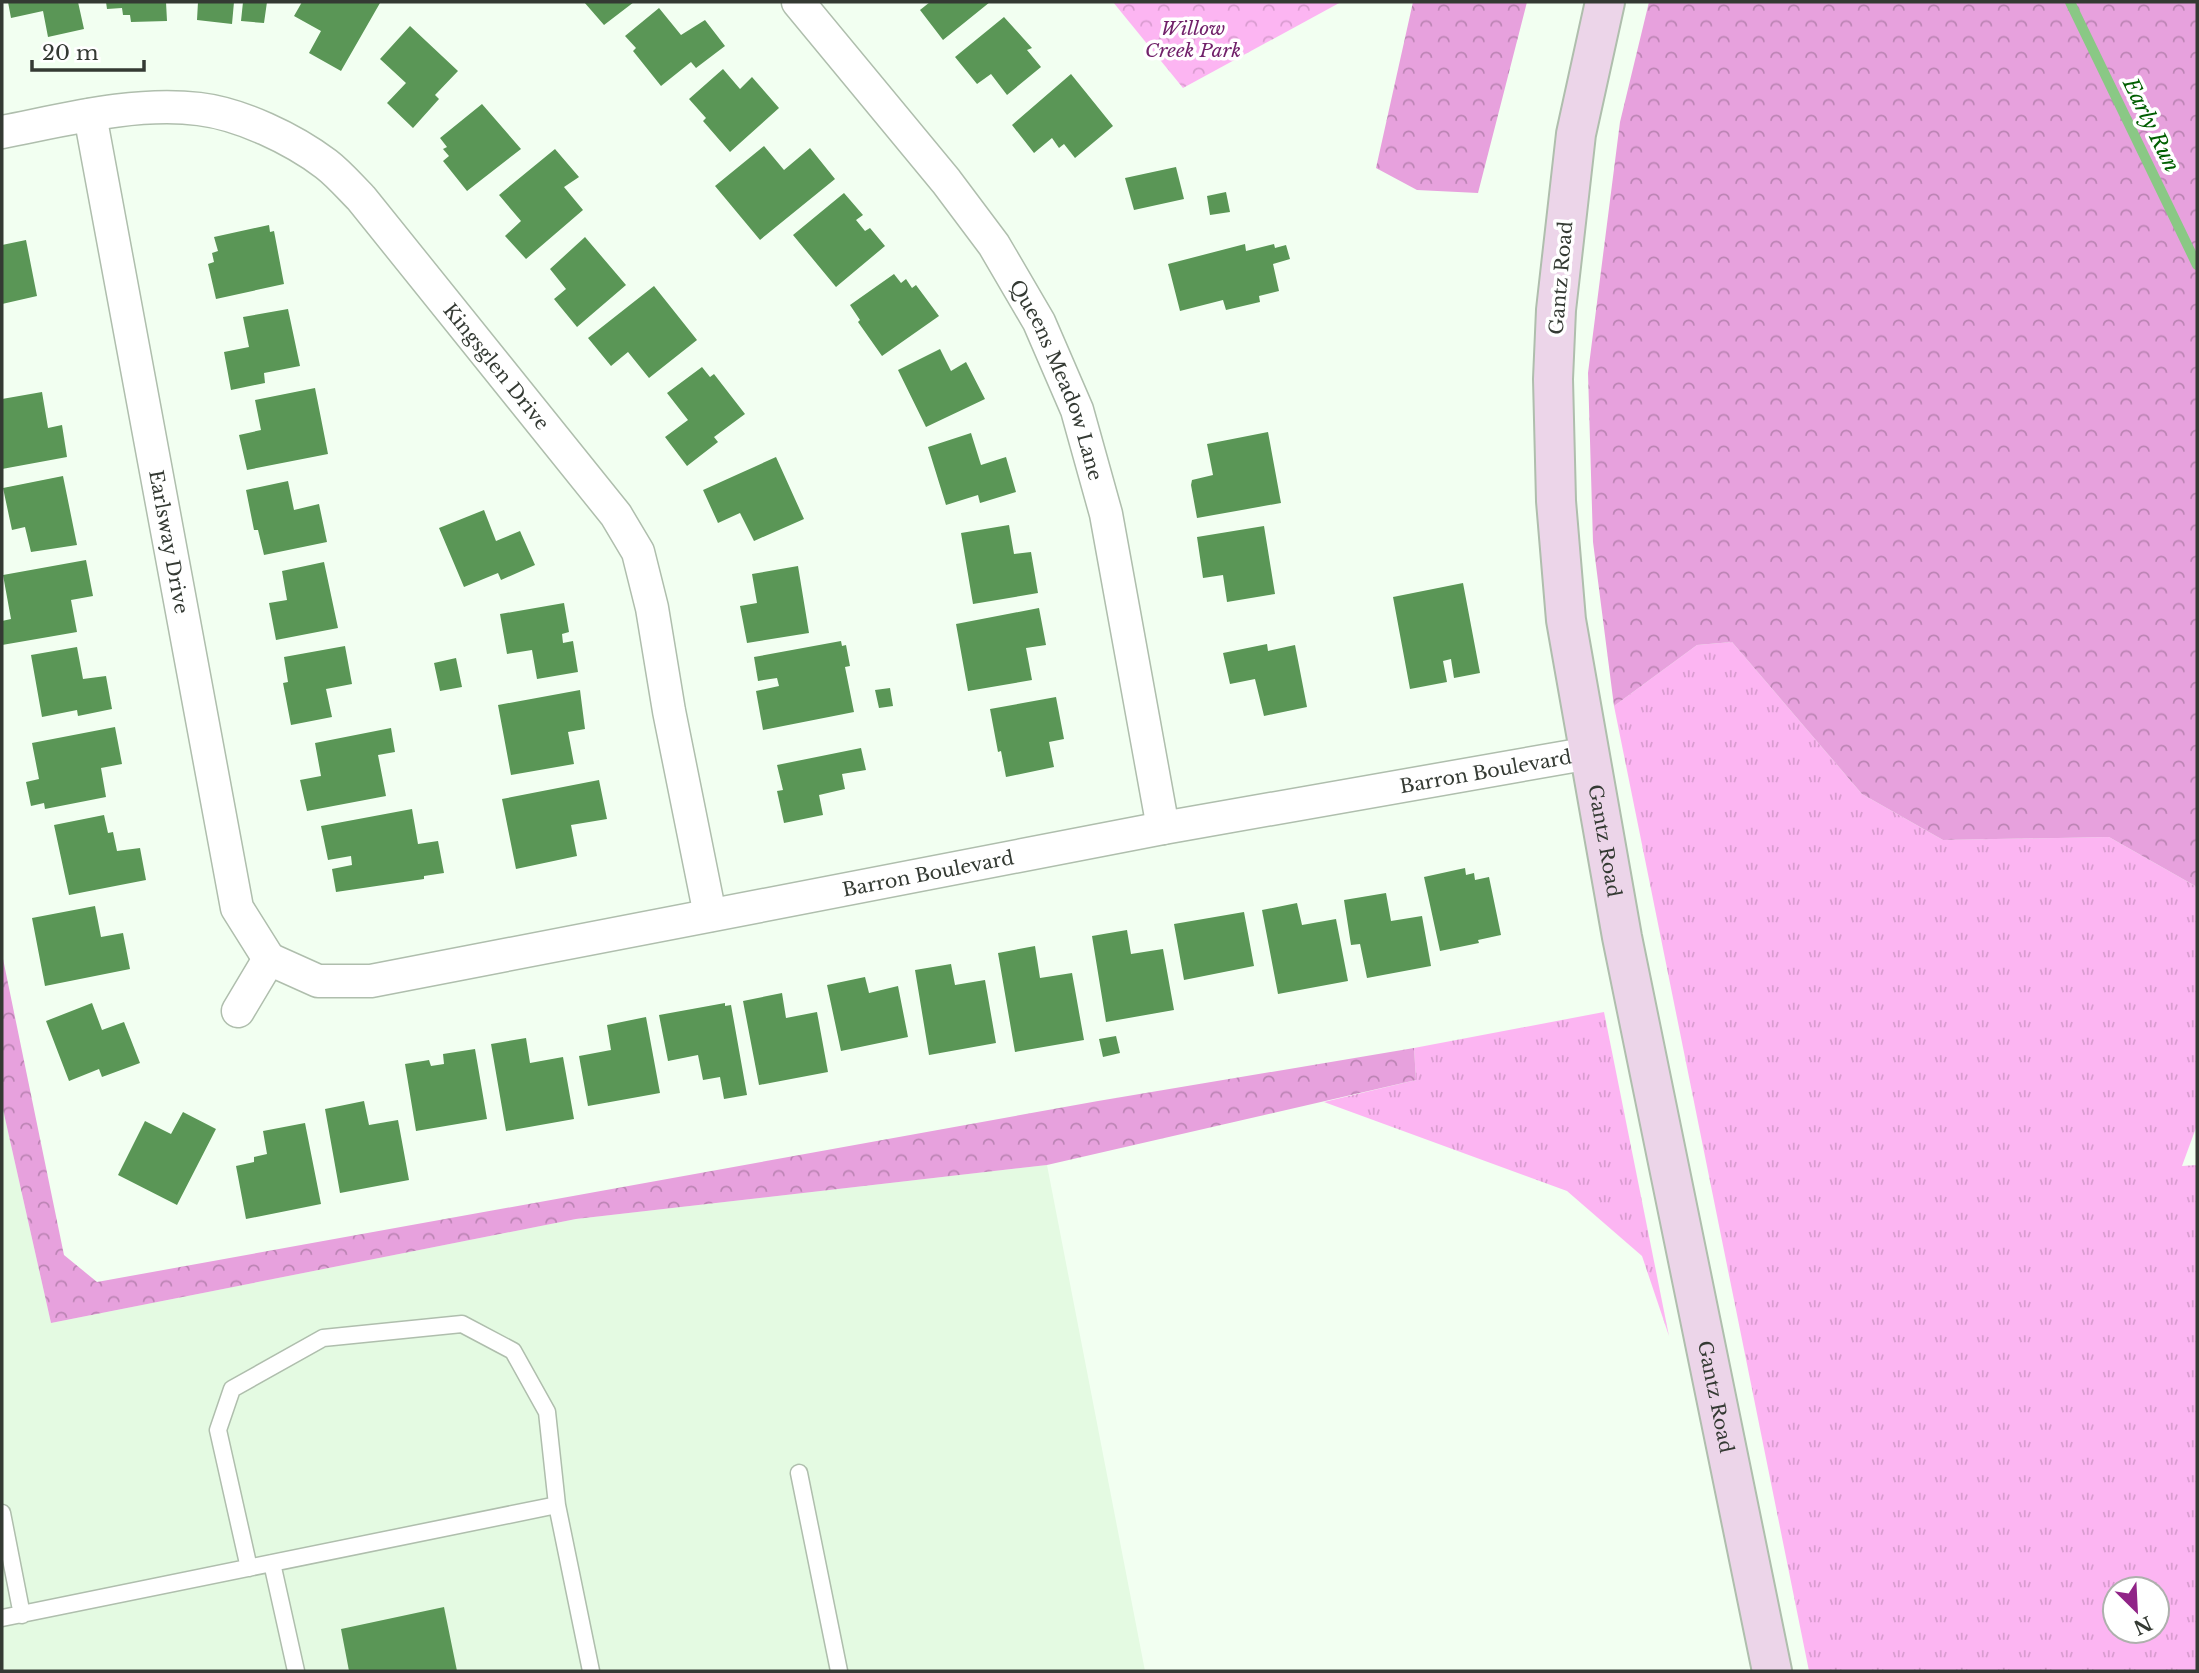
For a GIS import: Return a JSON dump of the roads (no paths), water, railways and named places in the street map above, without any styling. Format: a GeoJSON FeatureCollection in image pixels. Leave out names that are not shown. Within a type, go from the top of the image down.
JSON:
{"type":"FeatureCollection","features":[{"type":"Feature","properties":{"kind":"main road","name":"Gantz Road"},"geometry":{"type":"LineString","coordinates":[[1605,2],[1576,134],[1556,310],[1553,379],[1556,501],[1566,620],[1622,937],[1772,1671]]}},
{"type":"Feature","properties":{"kind":"street","name":"Queens Meadow Lane"},"geometry":{"type":"LineString","coordinates":[[798,2],[946,181],[994,245],[1039,322],[1077,410],[1106,514],[1163,828]]}},
{"type":"Feature","properties":{"kind":"street","name":"Kingsglen Drive"},"geometry":{"type":"LineString","coordinates":[[2,132],[90,115],[156,108],[200,109],[237,118],[287,139],[327,165],[361,198],[616,515],[638,552],[652,608],[669,711],[710,915]]}},
{"type":"Feature","properties":{"kind":"street","name":"Earlsway Drive"},"geometry":{"type":"LineString","coordinates":[[90,115],[237,908],[269,959]]}},
{"type":"Feature","properties":{"kind":"street","name":"Barron Boulevard"},"geometry":{"type":"LineString","coordinates":[[269,959],[318,981],[371,981],[1163,828],[1590,753]]}},
{"type":"Feature","properties":{"kind":"street"},"geometry":{"type":"LineString","coordinates":[[238,1011],[269,959]]}},
{"type":"Feature","properties":{"kind":"lane"},"geometry":{"type":"LineString","coordinates":[[249,1568],[218,1430],[232,1389],[323,1338],[462,1324],[513,1351],[547,1412],[557,1505],[591,1671]]}},
{"type":"Feature","properties":{"kind":"lane"},"geometry":{"type":"LineString","coordinates":[[799,1473],[839,1671]]}},
{"type":"Feature","properties":{"kind":"lane"},"geometry":{"type":"LineString","coordinates":[[2,1618],[557,1505]]}},
{"type":"Feature","properties":{"kind":"lane"},"geometry":{"type":"LineString","coordinates":[[2,1513],[22,1615]]}},
{"type":"Feature","properties":{"kind":"lane"},"geometry":{"type":"LineString","coordinates":[[272,1563],[296,1671]]}},
{"type":"Feature","properties":{"kind":"waterway","name":"Early Run"},"geometry":{"type":"LineString","coordinates":[[2070,2],[2197,265]]}},
{"type":"Feature","properties":{"kind":"park label","name":"Willow Creek Park"},"geometry":{"type":"Point","coordinates":[1193,39]}}]}
